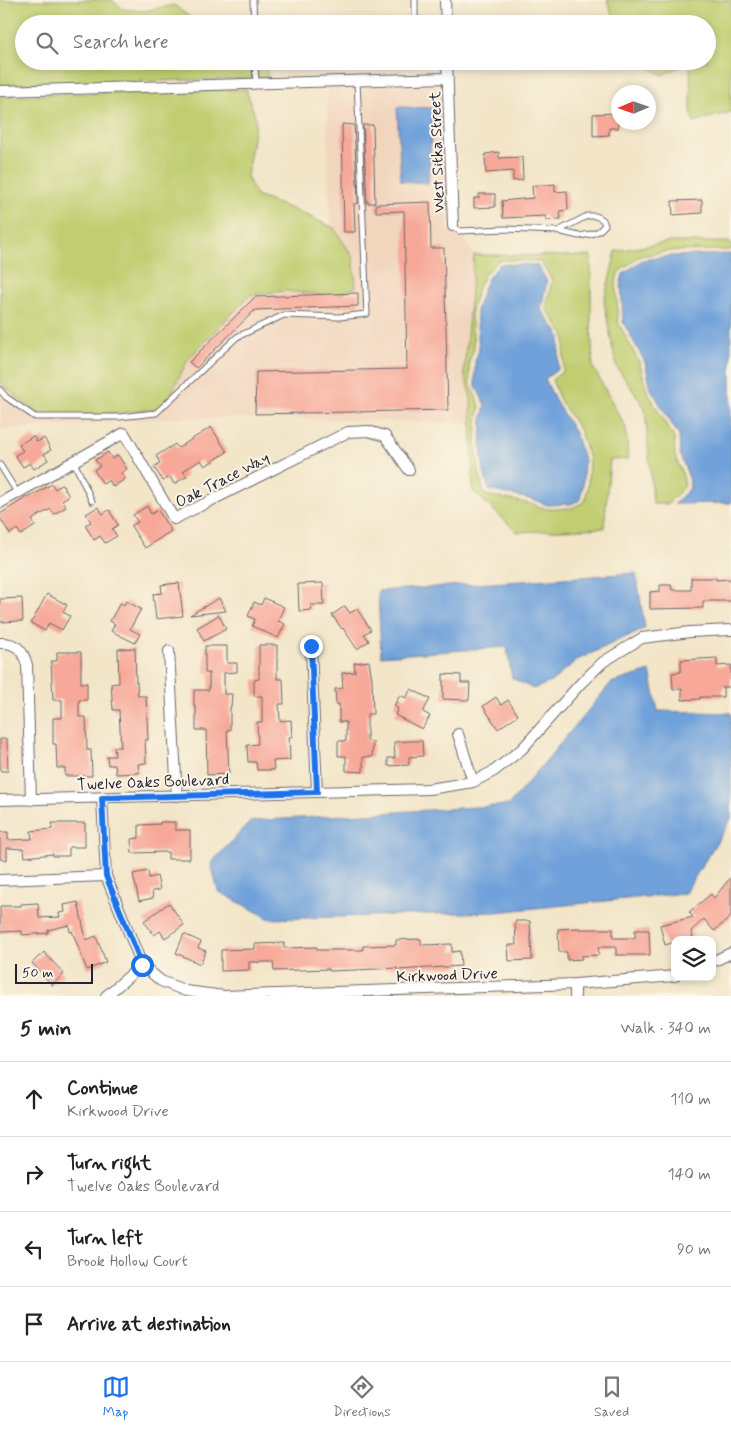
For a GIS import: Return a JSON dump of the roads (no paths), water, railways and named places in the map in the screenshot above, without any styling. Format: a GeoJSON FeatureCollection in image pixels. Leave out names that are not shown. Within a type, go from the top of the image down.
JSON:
{"type":"FeatureCollection","features":[{"type":"Feature","properties":{"kind":"street"},"geometry":{"type":"LineString","coordinates":[[445,0],[446,15]]}},
{"type":"Feature","properties":{"kind":"street","name":"West Sitka Street"},"geometry":{"type":"LineString","coordinates":[[448,70],[453,226]]}},
{"type":"Feature","properties":{"kind":"street","name":"West Sitka Street"},"geometry":{"type":"LineString","coordinates":[[0,91],[448,78]]}},
{"type":"Feature","properties":{"kind":"street","name":"Oak Trace Way"},"geometry":{"type":"LineString","coordinates":[[0,503],[124,434],[174,519],[348,432],[368,431],[385,436],[409,470]]}},
{"type":"Feature","properties":{"kind":"street","name":"Twelve Oaks Boulevard"},"geometry":{"type":"LineString","coordinates":[[0,800],[429,789],[473,782],[494,770],[522,749],[580,684],[603,662],[642,638],[690,632],[731,630]]}},
{"type":"Feature","properties":{"kind":"street"},"geometry":{"type":"LineString","coordinates":[[0,642],[16,646],[24,653],[27,664],[31,800]]}},
{"type":"Feature","properties":{"kind":"street"},"geometry":{"type":"LineString","coordinates":[[311,646],[317,792]]}},
{"type":"Feature","properties":{"kind":"street"},"geometry":{"type":"LineString","coordinates":[[169,651],[177,796]]}},
{"type":"Feature","properties":{"kind":"street"},"geometry":{"type":"LineString","coordinates":[[458,734],[473,782]]}},
{"type":"Feature","properties":{"kind":"street","name":"Kirkwood Drive"},"geometry":{"type":"LineString","coordinates":[[102,798],[106,876],[142,965],[161,981],[186,991],[224,996],[575,984]]}},
{"type":"Feature","properties":{"kind":"street"},"geometry":{"type":"LineString","coordinates":[[0,880],[106,876]]}},
{"type":"Feature","properties":{"kind":"street"},"geometry":{"type":"LineString","coordinates":[[716,960],[731,953]]}},
{"type":"Feature","properties":{"kind":"street"},"geometry":{"type":"LineString","coordinates":[[106,996],[142,965]]}},
{"type":"Feature","properties":{"kind":"street"},"geometry":{"type":"LineString","coordinates":[[575,996],[575,984],[671,976]]}},
{"type":"Feature","properties":{"kind":"lane"},"geometry":{"type":"LineString","coordinates":[[253,0],[254,15]]}},
{"type":"Feature","properties":{"kind":"lane"},"geometry":{"type":"LineString","coordinates":[[414,0],[415,15]]}},
{"type":"Feature","properties":{"kind":"lane"},"geometry":{"type":"LineString","coordinates":[[255,70],[256,84]]}},
{"type":"Feature","properties":{"kind":"lane"},"geometry":{"type":"LineString","coordinates":[[0,390],[6,397],[35,417],[119,417],[156,413],[237,337],[284,315],[340,317],[367,314],[357,81]]}},
{"type":"Feature","properties":{"kind":"lane"},"geometry":{"type":"LineString","coordinates":[[453,226],[460,231],[505,229],[558,230],[579,236],[599,231],[605,225],[603,220],[596,216],[587,216],[558,230]]}},
{"type":"Feature","properties":{"kind":"lane"},"geometry":{"type":"LineString","coordinates":[[74,462],[92,501]]}},
{"type":"Feature","properties":{"kind":"lane"},"geometry":{"type":"LineString","coordinates":[[0,465],[18,494]]}},
{"type":"Feature","properties":{"kind":"water"},"geometry":{"type":"Polygon","coordinates":[[[397,107],[433,108],[428,183],[401,181],[397,107]]]}},
{"type":"Feature","properties":{"kind":"water"},"geometry":{"type":"Polygon","coordinates":[[[731,254],[731,503],[674,504],[690,488],[688,475],[680,455],[679,436],[651,389],[645,362],[623,322],[621,282],[623,274],[642,260],[670,256],[731,254]]]}},
{"type":"Feature","properties":{"kind":"water"},"geometry":{"type":"Polygon","coordinates":[[[500,264],[537,265],[547,281],[541,309],[560,336],[558,369],[545,379],[556,402],[575,433],[584,460],[580,500],[571,504],[547,505],[534,500],[489,490],[484,472],[481,448],[482,420],[485,405],[475,384],[475,361],[479,350],[476,311],[488,278],[500,264]]]}},
{"type":"Feature","properties":{"kind":"water"},"geometry":{"type":"Polygon","coordinates":[[[636,573],[645,628],[577,660],[551,682],[533,689],[512,678],[507,647],[381,656],[378,591],[636,573]]]}},
{"type":"Feature","properties":{"kind":"water"},"geometry":{"type":"Polygon","coordinates":[[[650,671],[658,711],[731,713],[731,819],[685,893],[496,912],[270,919],[218,891],[211,863],[251,821],[509,805],[611,683],[650,671]]]}}]}
